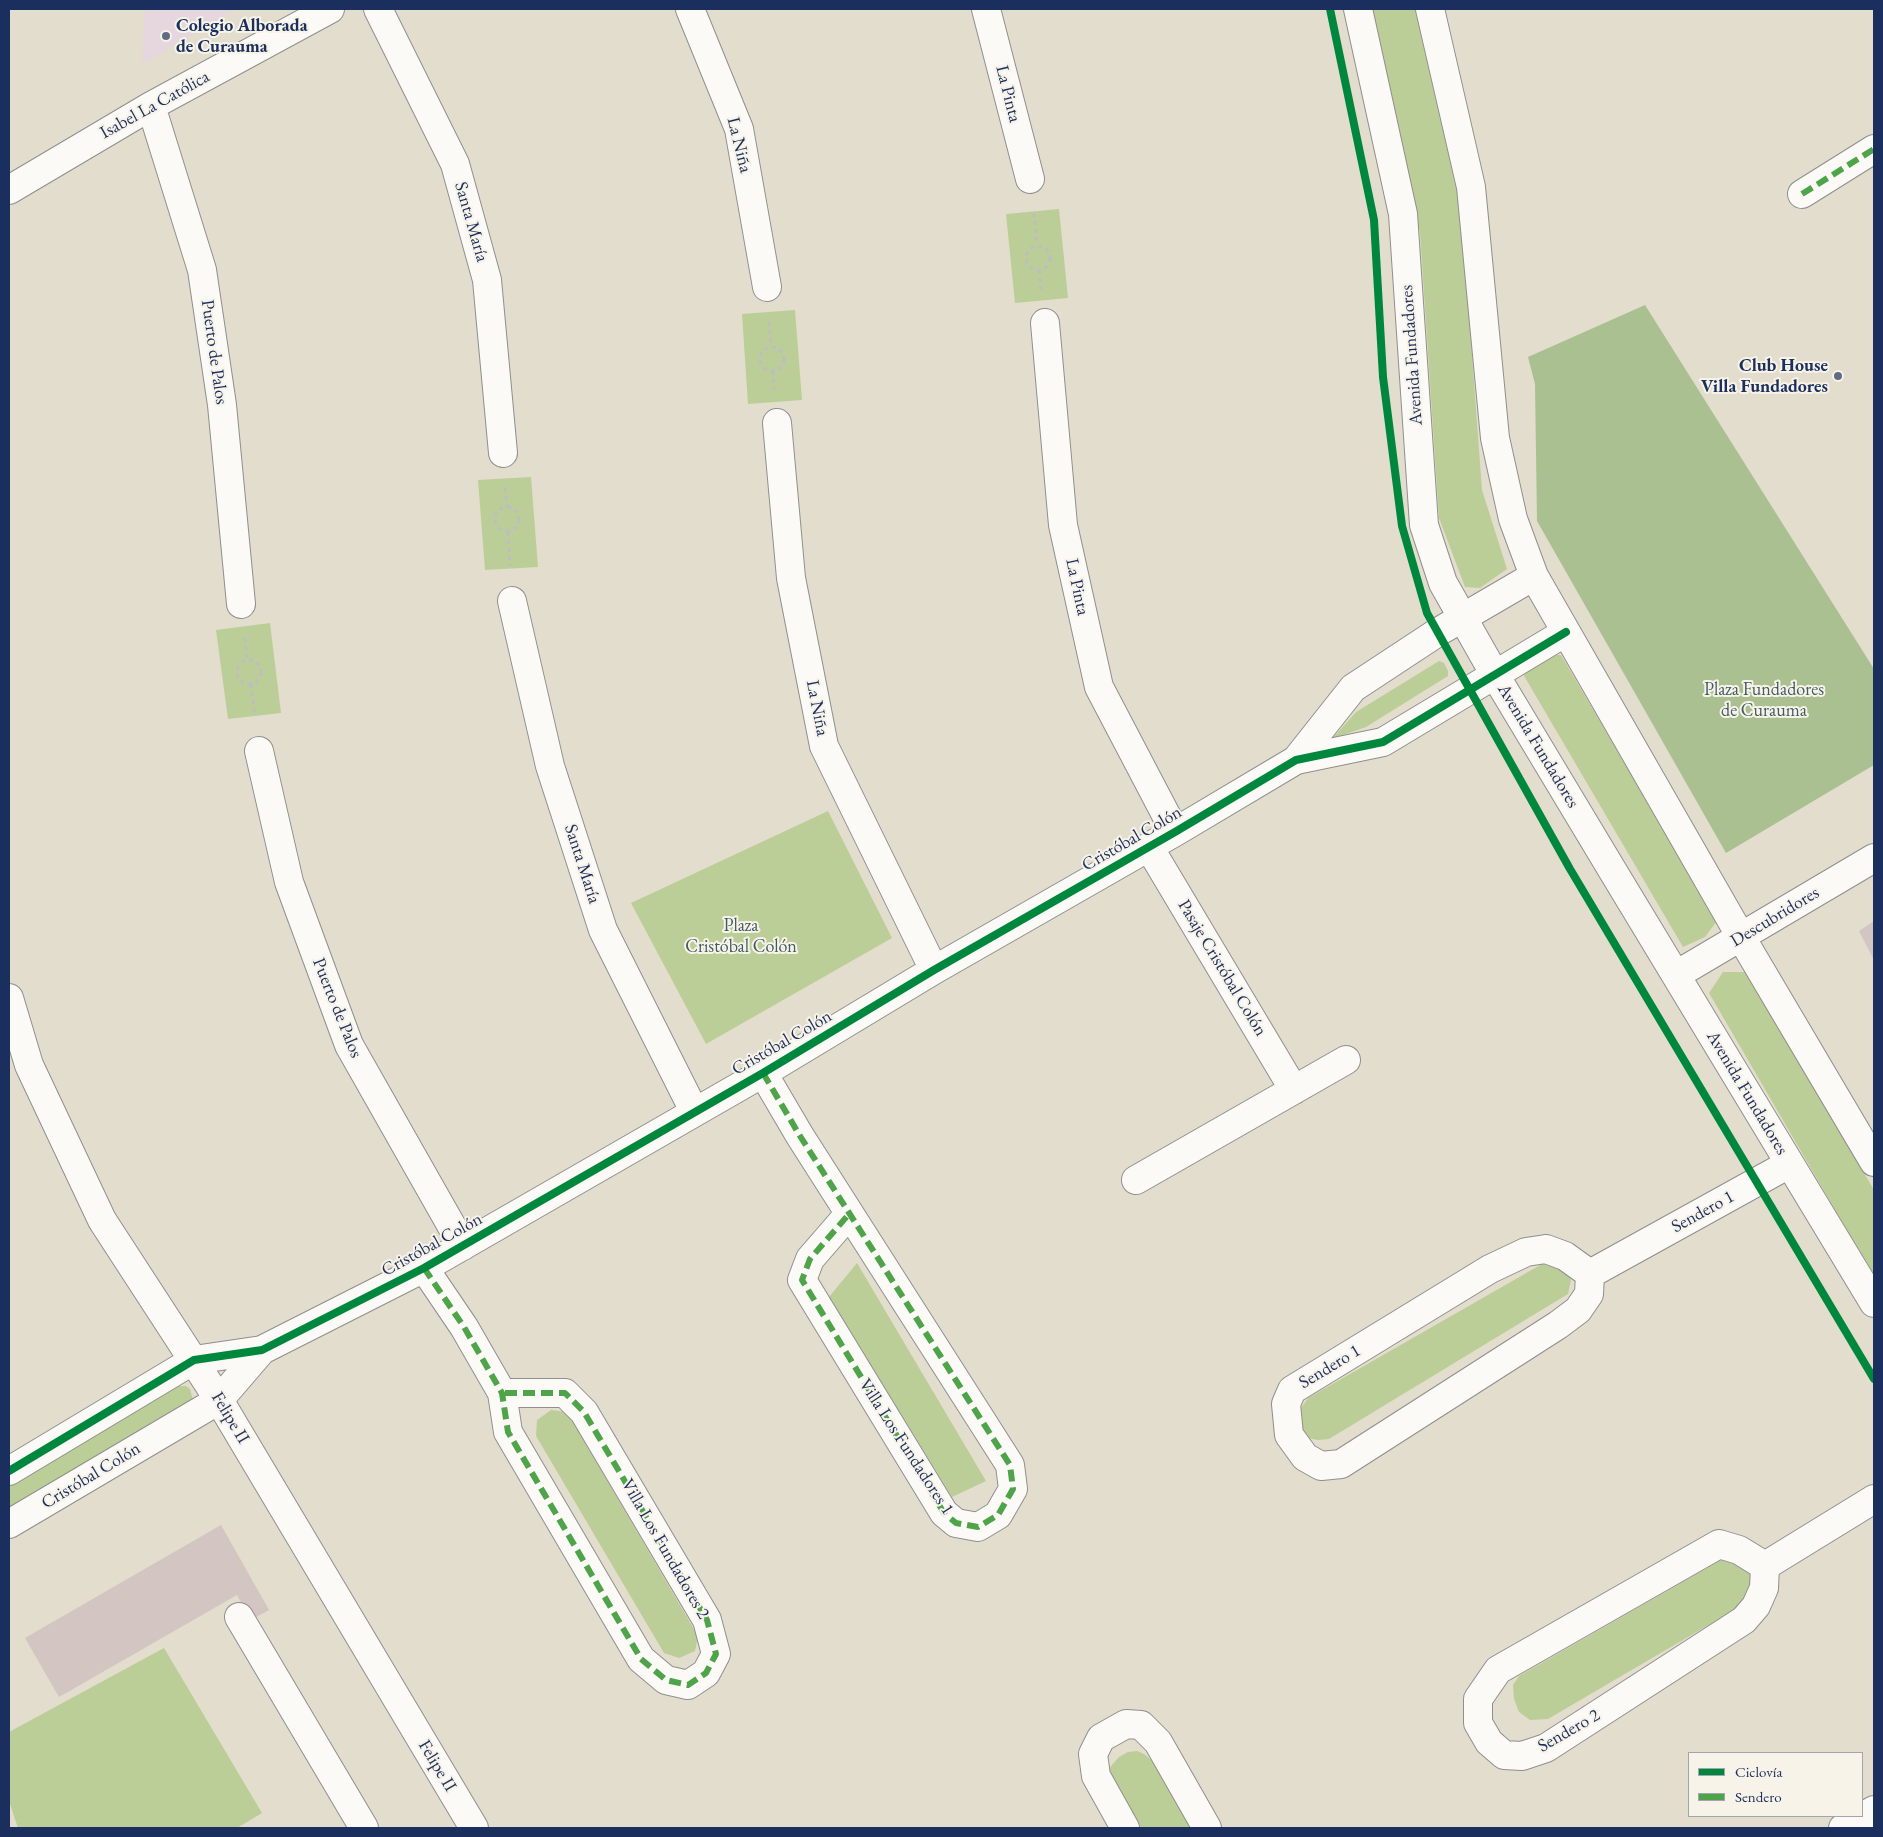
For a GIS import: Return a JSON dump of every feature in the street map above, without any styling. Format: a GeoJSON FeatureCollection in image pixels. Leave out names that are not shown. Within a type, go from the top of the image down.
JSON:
{"type":"FeatureCollection","features":[{"type":"Feature","properties":{"kind":"street","name":"Isabel La Católica"},"geometry":{"type":"LineString","coordinates":[[9,190],[151,106],[330,9]]}},
{"type":"Feature","properties":{"kind":"street","name":"Santa María"},"geometry":{"type":"LineString","coordinates":[[378,9],[455,164],[487,280],[503,453]]}},
{"type":"Feature","properties":{"kind":"street","name":"La Niña"},"geometry":{"type":"LineString","coordinates":[[690,9],[739,129],[767,287]]}},
{"type":"Feature","properties":{"kind":"street","name":"La Pinta"},"geometry":{"type":"LineString","coordinates":[[986,9],[1030,179]]}},
{"type":"Feature","properties":{"kind":"street","name":"Avenida Fundadores"},"geometry":{"type":"LineString","coordinates":[[1358,9],[1403,214],[1424,525],[1443,583],[1496,675],[1874,1303]]}},
{"type":"Feature","properties":{"kind":"street"},"geometry":{"type":"LineString","coordinates":[[1430,9],[1471,187],[1495,438],[1513,519],[1534,576],[1741,937],[1874,1162]]}},
{"type":"Feature","properties":{"kind":"street","name":"Puerto de Palos"},"geometry":{"type":"LineString","coordinates":[[151,106],[202,270],[222,405],[241,604]]}},
{"type":"Feature","properties":{"kind":"street"},"geometry":{"type":"LineString","coordinates":[[1802,194],[1874,149]]}},
{"type":"Feature","properties":{"kind":"street","name":"La Pinta"},"geometry":{"type":"LineString","coordinates":[[1045,323],[1063,525],[1099,687],[1175,832]]}},
{"type":"Feature","properties":{"kind":"street","name":"La Niña"},"geometry":{"type":"LineString","coordinates":[[777,423],[791,578],[824,746],[934,970]]}},
{"type":"Feature","properties":{"kind":"street","name":"Cristóbal Colón"},"geometry":{"type":"LineString","coordinates":[[1296,760],[1353,688],[1463,618],[1534,576]]}},
{"type":"Feature","properties":{"kind":"street","name":"Santa María"},"geometry":{"type":"LineString","coordinates":[[512,601],[550,766],[604,930],[694,1111]]}},
{"type":"Feature","properties":{"kind":"street","name":"Cristóbal Colón"},"geometry":{"type":"LineString","coordinates":[[9,1471],[194,1360],[262,1350],[424,1268],[763,1073],[934,970],[1175,832],[1296,760],[1383,742],[1566,632]]}},
{"type":"Feature","properties":{"kind":"street","name":"Puerto de Palos"},"geometry":{"type":"LineString","coordinates":[[259,751],[289,882],[349,1045],[463,1246]]}},
{"type":"Feature","properties":{"kind":"street","name":"Pasaje Cristóbal Colón"},"geometry":{"type":"LineString","coordinates":[[1149,847],[1294,1090]]}},
{"type":"Feature","properties":{"kind":"street","name":"Descubridores"},"geometry":{"type":"LineString","coordinates":[[1676,975],[1874,858]]}},
{"type":"Feature","properties":{"kind":"street","name":"Felipe II"},"geometry":{"type":"LineString","coordinates":[[9,998],[29,1065],[102,1220],[219,1400],[474,1828]]}},
{"type":"Feature","properties":{"kind":"street"},"geometry":{"type":"LineString","coordinates":[[1136,1180],[1346,1060]]}},
{"type":"Feature","properties":{"kind":"street","name":"Villa Los Fundadores 1"},"geometry":{"type":"LineString","coordinates":[[763,1073],[849,1214],[1010,1465],[1013,1489],[998,1515],[978,1527],[956,1523],[944,1513],[802,1280],[810,1259],[849,1214]]}},
{"type":"Feature","properties":{"kind":"street","name":"Sendero 1"},"geometry":{"type":"LineString","coordinates":[[1590,1274],[1790,1164]]}},
{"type":"Feature","properties":{"kind":"street","name":"Sendero 1"},"geometry":{"type":"LineString","coordinates":[[1546,1249],[1565,1256],[1590,1274],[1588,1294],[1578,1310],[1558,1325],[1340,1464],[1321,1466],[1305,1458],[1289,1435],[1286,1404],[1292,1390],[1490,1270],[1526,1252],[1546,1249]]}},
{"type":"Feature","properties":{"kind":"street","name":"Villa Los Fundadores 2"},"geometry":{"type":"LineString","coordinates":[[424,1268],[464,1327],[502,1393],[508,1432],[641,1659],[666,1680],[688,1685],[706,1673],[716,1654],[707,1620],[584,1412],[565,1393],[502,1393]]}},
{"type":"Feature","properties":{"kind":"street","name":"Cristóbal Colón"},"geometry":{"type":"LineString","coordinates":[[9,1524],[219,1400],[262,1350]]}},
{"type":"Feature","properties":{"kind":"street"},"geometry":{"type":"LineString","coordinates":[[1765,1566],[1874,1499]]}},
{"type":"Feature","properties":{"kind":"street","name":"Sendero 2"},"geometry":{"type":"LineString","coordinates":[[1719,1544],[1739,1550],[1765,1566],[1764,1588],[1756,1606],[1744,1620],[1546,1748],[1522,1756],[1504,1755],[1488,1742],[1478,1723],[1478,1699],[1498,1670],[1719,1544]]}},
{"type":"Feature","properties":{"kind":"street"},"geometry":{"type":"LineString","coordinates":[[239,1616],[364,1828]]}},
{"type":"Feature","properties":{"kind":"street"},"geometry":{"type":"LineString","coordinates":[[1125,1828],[1096,1776],[1093,1754],[1101,1738],[1126,1724],[1140,1725],[1158,1742],[1207,1828]]}},
{"type":"Feature","properties":{"kind":"street"},"geometry":{"type":"LineString","coordinates":[[1863,1816],[1874,1810]]}},
{"type":"Feature","properties":{"kind":"street"},"geometry":{"type":"LineString","coordinates":[[1843,1828],[1862,1817]]}},
{"type":"Feature","properties":{"kind":"path"},"geometry":{"type":"LineString","coordinates":[[1037,245],[1045,247],[1050,256],[1049,264],[1039,270],[1032,268],[1025,255],[1030,248],[1037,245]]}},
{"type":"Feature","properties":{"kind":"path"},"geometry":{"type":"LineString","coordinates":[[771,346],[779,348],[785,358],[781,368],[773,371],[765,369],[760,362],[761,353],[764,349],[771,346]]}},
{"type":"Feature","properties":{"kind":"path"},"geometry":{"type":"LineString","coordinates":[[507,507],[517,512],[520,519],[516,529],[508,532],[500,530],[495,522],[496,514],[499,510],[507,507]]}},
{"type":"Feature","properties":{"kind":"path"},"geometry":{"type":"LineString","coordinates":[[247,659],[255,660],[262,670],[260,678],[251,684],[240,680],[236,673],[238,665],[247,659]]}},
{"type":"Feature","properties":{"kind":"shaded area","name":"Colegio Alborada de Curauma"},"geometry":{"type":"Polygon","coordinates":[[[145,9],[235,9],[142,64],[145,9]]]}},
{"type":"Feature","properties":{"kind":"green space"},"geometry":{"type":"Polygon","coordinates":[[[1371,9],[1415,9],[1461,205],[1482,490],[1507,569],[1480,588],[1465,587],[1439,518],[1420,233],[1371,9]]]}},
{"type":"Feature","properties":{"kind":"green space"},"geometry":{"type":"Polygon","coordinates":[[[1059,209],[1068,298],[1015,303],[1006,214],[1059,209]]]}},
{"type":"Feature","properties":{"kind":"green space","name":"Plaza Fundadores de Curauma"},"geometry":{"type":"Polygon","coordinates":[[[1645,305],[1874,669],[1874,765],[1726,853],[1537,521],[1535,384],[1528,357],[1645,305]]]}},
{"type":"Feature","properties":{"kind":"green space"},"geometry":{"type":"Polygon","coordinates":[[[795,310],[802,400],[748,404],[742,314],[795,310]]]}},
{"type":"Feature","properties":{"kind":"green space"},"geometry":{"type":"Polygon","coordinates":[[[531,477],[538,567],[485,570],[478,480],[531,477]]]}},
{"type":"Feature","properties":{"kind":"green space"},"geometry":{"type":"Polygon","coordinates":[[[270,623],[281,713],[228,719],[216,630],[270,623]]]}},
{"type":"Feature","properties":{"kind":"green space"},"geometry":{"type":"Polygon","coordinates":[[[1561,655],[1717,921],[1705,937],[1683,947],[1523,674],[1539,656],[1561,655]]]}},
{"type":"Feature","properties":{"kind":"green space"},"geometry":{"type":"Polygon","coordinates":[[[1439,661],[1444,663],[1448,676],[1366,727],[1332,739],[1356,712],[1439,661]]]}},
{"type":"Feature","properties":{"kind":"green space","name":"Plaza Cristóbal Colón"},"geometry":{"type":"Polygon","coordinates":[[[828,811],[892,938],[706,1044],[631,903],[828,811]]]}},
{"type":"Feature","properties":{"kind":"green space"},"geometry":{"type":"Polygon","coordinates":[[[1723,972],[1746,972],[1874,1190],[1874,1277],[1709,993],[1723,972]]]}},
{"type":"Feature","properties":{"kind":"green space"},"geometry":{"type":"Polygon","coordinates":[[[1549,1260],[1572,1275],[1568,1294],[1329,1439],[1318,1440],[1308,1438],[1299,1429],[1297,1414],[1308,1398],[1549,1260]]]}},
{"type":"Feature","properties":{"kind":"green space"},"geometry":{"type":"Polygon","coordinates":[[[857,1263],[986,1481],[952,1497],[829,1297],[857,1263]]]}},
{"type":"Feature","properties":{"kind":"green space"},"geometry":{"type":"Polygon","coordinates":[[[177,1386],[186,1386],[190,1389],[193,1400],[9,1511],[9,1485],[177,1386]]]}},
{"type":"Feature","properties":{"kind":"green space"},"geometry":{"type":"Polygon","coordinates":[[[551,1410],[567,1412],[698,1636],[695,1651],[679,1658],[664,1653],[536,1436],[537,1420],[551,1410]]]}},
{"type":"Feature","properties":{"kind":"green space"},"geometry":{"type":"Polygon","coordinates":[[[1721,1560],[1737,1560],[1748,1569],[1753,1582],[1746,1603],[1548,1719],[1530,1720],[1519,1712],[1514,1699],[1513,1685],[1519,1676],[1721,1560]]]}},
{"type":"Feature","properties":{"kind":"green space"},"geometry":{"type":"Polygon","coordinates":[[[164,1648],[262,1813],[237,1828],[18,1828],[9,1801],[9,1732],[164,1648]]]}},
{"type":"Feature","properties":{"kind":"green space"},"geometry":{"type":"Polygon","coordinates":[[[1137,1751],[1154,1762],[1194,1828],[1137,1828],[1108,1774],[1111,1766],[1119,1757],[1128,1752],[1137,1751]]]}},
{"type":"Feature","properties":{"kind":"building"},"geometry":{"type":"Polygon","coordinates":[[[1874,921],[1874,960],[1859,931],[1874,921]]]}},
{"type":"Feature","properties":{"kind":"building"},"geometry":{"type":"Polygon","coordinates":[[[221,1525],[269,1610],[251,1620],[237,1595],[59,1697],[25,1638],[221,1525]]]}},
{"type":"Feature","properties":{"kind":"marked path"},"geometry":{"type":"LineString","coordinates":[[1802,194],[1874,149]]}},
{"type":"Feature","properties":{"kind":"marked path"},"geometry":{"type":"LineString","coordinates":[[763,1073],[800,1136],[1010,1465],[1013,1489],[998,1515],[978,1527],[956,1523],[944,1513],[802,1280],[810,1259],[849,1214]]}},
{"type":"Feature","properties":{"kind":"marked path"},"geometry":{"type":"LineString","coordinates":[[424,1268],[464,1327],[502,1393],[508,1432],[641,1659],[666,1680],[688,1685],[706,1673],[716,1654],[707,1620],[584,1412],[565,1393],[502,1393]]}},
{"type":"Feature","properties":{"kind":"cycle path"},"geometry":{"type":"LineString","coordinates":[[1330,9],[1374,220],[1383,377],[1402,526],[1427,613],[1570,869],[1874,1379]]}},
{"type":"Feature","properties":{"kind":"cycle path"},"geometry":{"type":"LineString","coordinates":[[9,1471],[194,1360],[262,1350],[424,1268],[763,1073],[934,970],[1175,832],[1296,760],[1383,742],[1566,632]]}},
{"type":"Feature","properties":{"kind":"place","name":"Colegio Alborada de Curauma"},"geometry":{"type":"Point","coordinates":[166,36]}},
{"type":"Feature","properties":{"kind":"place","name":"Club House Villa Fundadores"},"geometry":{"type":"Point","coordinates":[1838,376]}}]}
